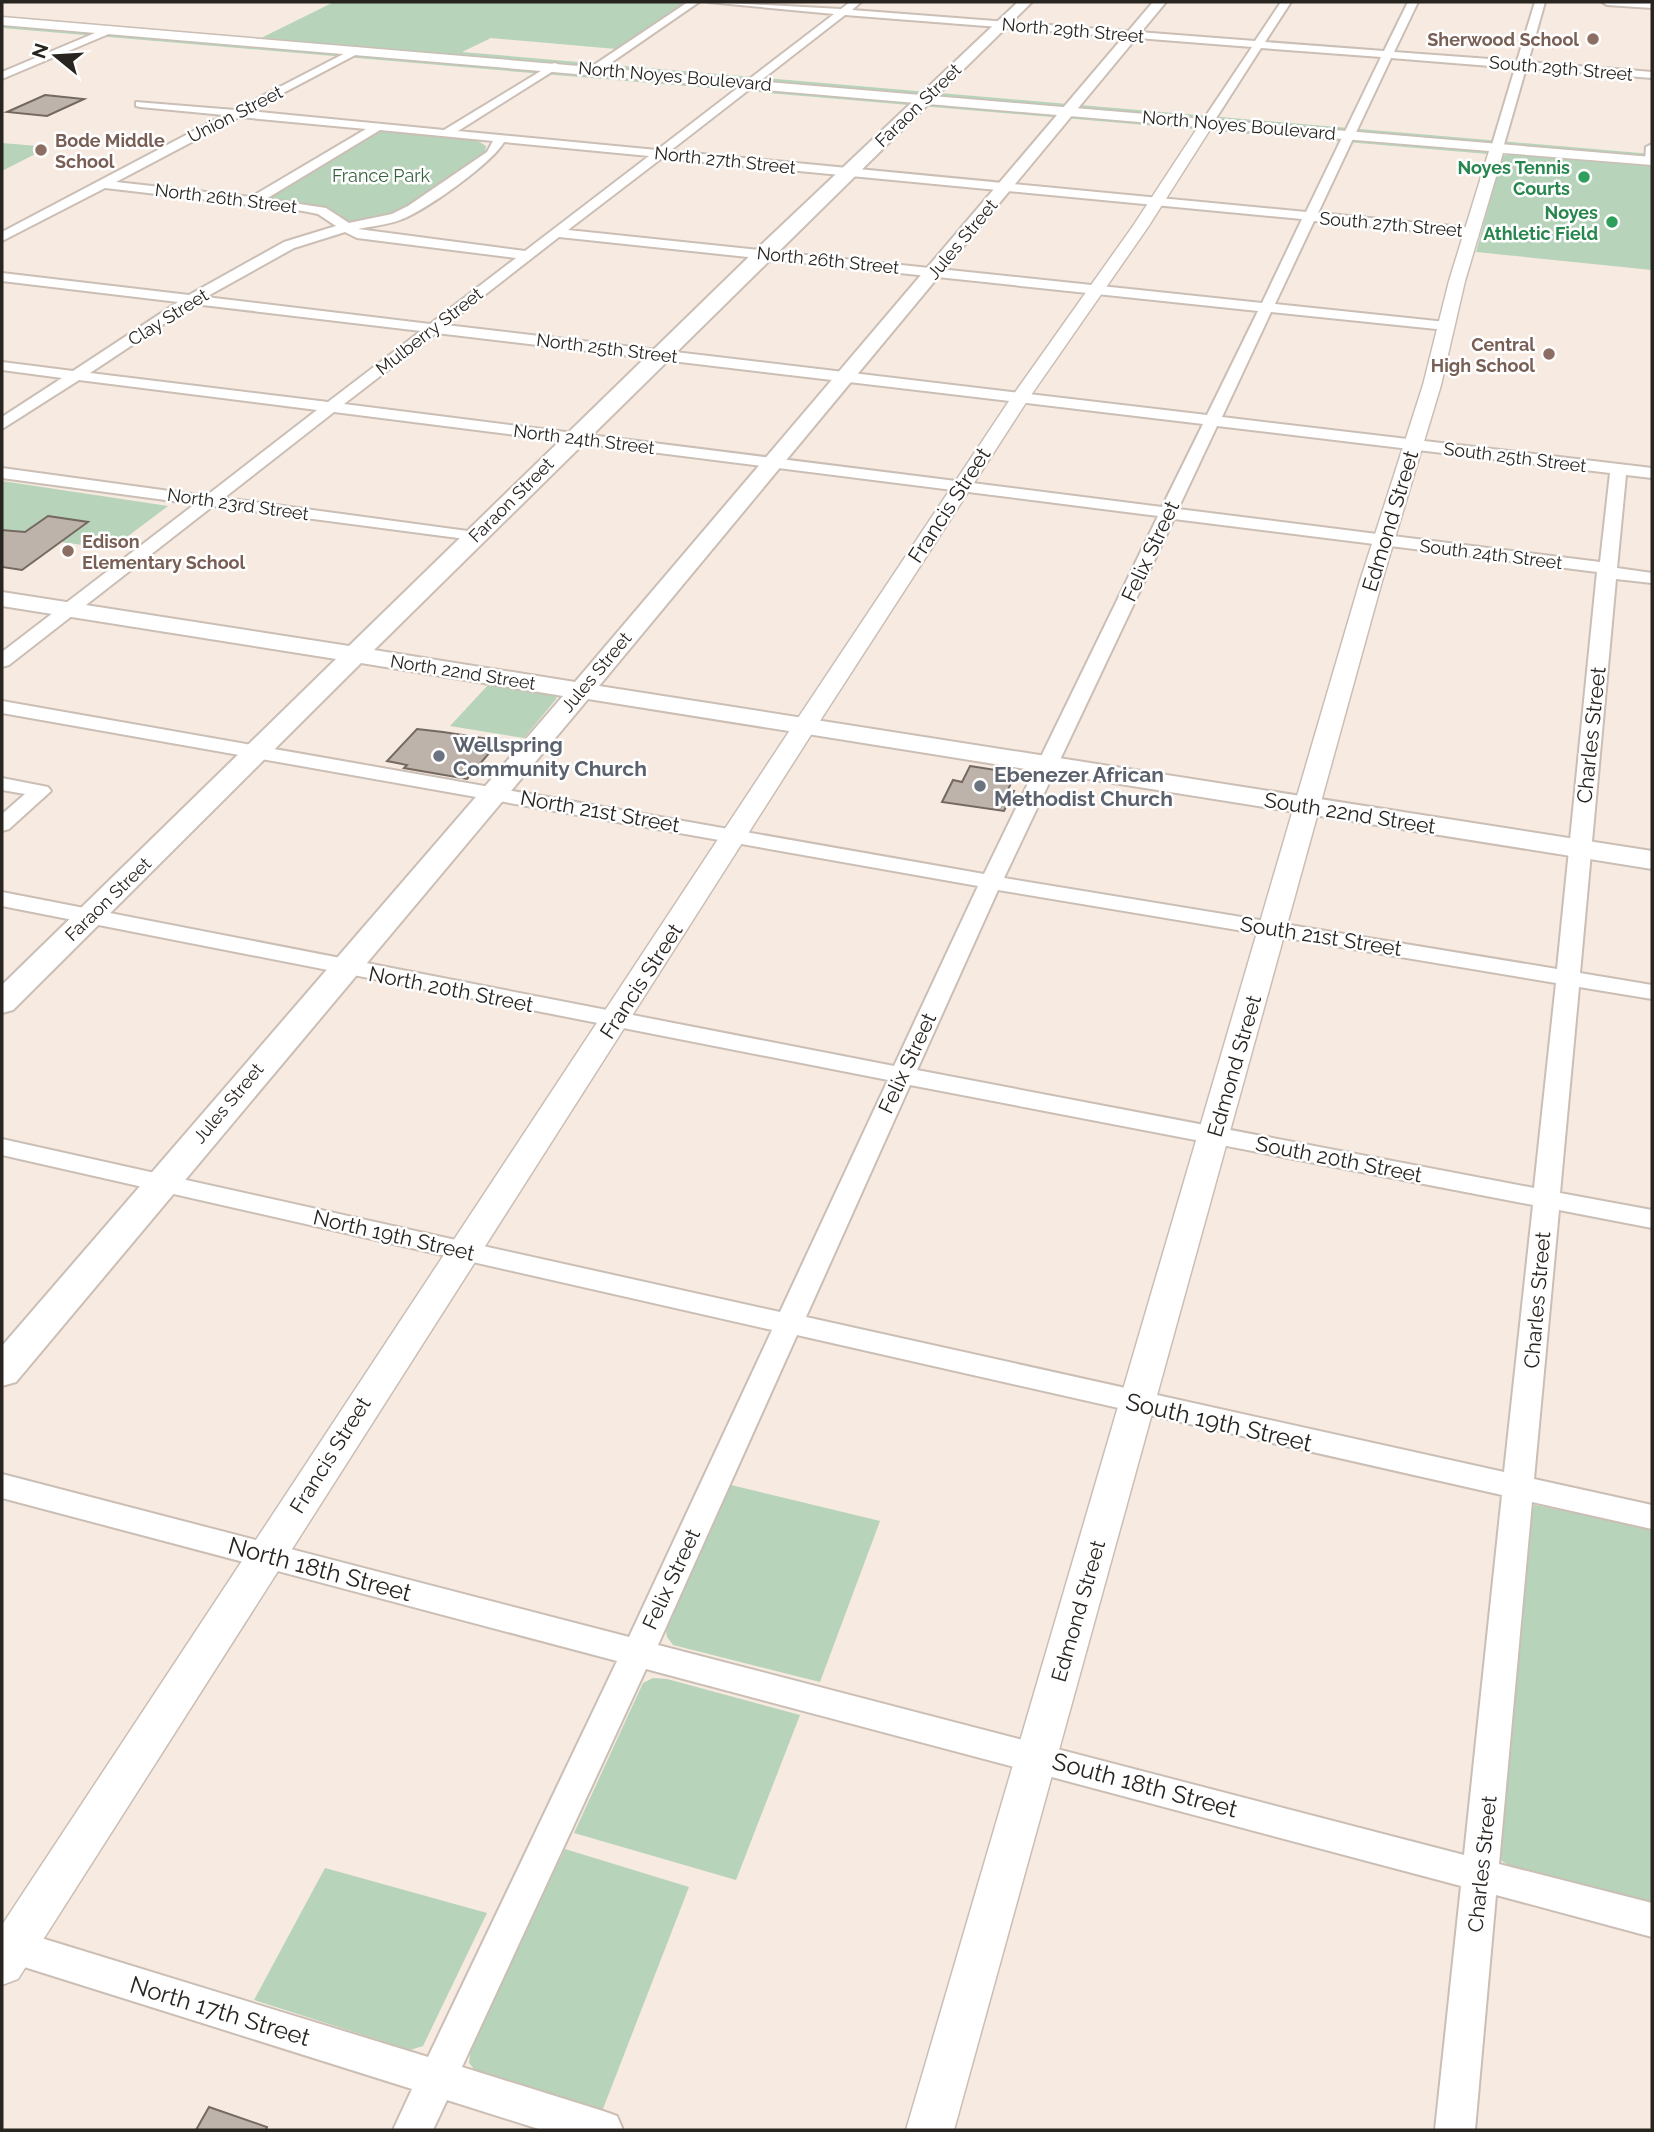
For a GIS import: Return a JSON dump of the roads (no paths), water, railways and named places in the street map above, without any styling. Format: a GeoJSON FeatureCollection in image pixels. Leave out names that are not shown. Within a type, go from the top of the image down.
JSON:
{"type":"FeatureCollection","features":[{"type":"Feature","properties":{"kind":"main road","name":"Faraon Street"},"geometry":{"type":"LineString","coordinates":[[2,1003],[259,752],[573,438],[1025,2]]}},
{"type":"Feature","properties":{"kind":"main road","name":"Jules Street"},"geometry":{"type":"LineString","coordinates":[[2,1372],[160,1182],[495,793],[1160,2]]}},
{"type":"Feature","properties":{"kind":"main road","name":"North 22nd Street"},"geometry":{"type":"LineString","coordinates":[[2,599],[1048,766]]}},
{"type":"Feature","properties":{"kind":"main road","name":"South 22nd Street"},"geometry":{"type":"LineString","coordinates":[[1048,766],[1652,860]]}},
{"type":"Feature","properties":{"kind":"street"},"geometry":{"type":"LineString","coordinates":[[595,69],[694,2]]}},
{"type":"Feature","properties":{"kind":"street","name":"North 29th Street"},"geometry":{"type":"LineString","coordinates":[[713,2],[1387,54]]}},
{"type":"Feature","properties":{"kind":"street","name":"Mulberry Street"},"geometry":{"type":"LineString","coordinates":[[2,661],[856,2]]}},
{"type":"Feature","properties":{"kind":"street","name":"Francis Street"},"geometry":{"type":"LineString","coordinates":[[5,1951],[267,1555],[960,489],[1156,202],[1286,2]]}},
{"type":"Feature","properties":{"kind":"street","name":"Felix Street"},"geometry":{"type":"LineString","coordinates":[[413,2130],[638,1652],[991,881],[1413,2]]}},
{"type":"Feature","properties":{"kind":"street","name":"Edmond Street"},"geometry":{"type":"LineString","coordinates":[[930,2130],[1139,1404],[1272,928],[1540,2]]}},
{"type":"Feature","properties":{"kind":"street"},"geometry":{"type":"LineString","coordinates":[[1607,2],[1652,5]]}},
{"type":"Feature","properties":{"kind":"street"},"geometry":{"type":"LineString","coordinates":[[932,19],[941,11]]}},
{"type":"Feature","properties":{"kind":"street","name":"North Noyes Boulevard"},"geometry":{"type":"LineString","coordinates":[[2,21],[595,69],[1497,148],[1652,156]]}},
{"type":"Feature","properties":{"kind":"street"},"geometry":{"type":"LineString","coordinates":[[2,76],[107,31]]}},
{"type":"Feature","properties":{"kind":"street","name":"Union Street"},"geometry":{"type":"LineString","coordinates":[[2,237],[357,50]]}},
{"type":"Feature","properties":{"kind":"street","name":"South 29th Street"},"geometry":{"type":"LineString","coordinates":[[1387,54],[1652,75]]}},
{"type":"Feature","properties":{"kind":"street"},"geometry":{"type":"LineString","coordinates":[[2,62],[29,65]]}},
{"type":"Feature","properties":{"kind":"street"},"geometry":{"type":"LineString","coordinates":[[447,133],[554,66]]}},
{"type":"Feature","properties":{"kind":"street","name":"North 27th Street"},"geometry":{"type":"LineString","coordinates":[[140,104],[1310,216]]}},
{"type":"Feature","properties":{"kind":"street"},"geometry":{"type":"LineString","coordinates":[[255,200],[378,127]]}},
{"type":"Feature","properties":{"kind":"street"},"geometry":{"type":"LineString","coordinates":[[344,228],[396,217],[430,197],[491,154],[501,138]]}},
{"type":"Feature","properties":{"kind":"street","name":"North 26th Street"},"geometry":{"type":"LineString","coordinates":[[103,184],[317,209],[344,228],[380,239],[527,255]]}},
{"type":"Feature","properties":{"kind":"street","name":"South 27th Street"},"geometry":{"type":"LineString","coordinates":[[1310,216],[1472,232]]}},
{"type":"Feature","properties":{"kind":"street","name":"Clay Street"},"geometry":{"type":"LineString","coordinates":[[2,424],[192,299],[296,241],[344,228]]}},
{"type":"Feature","properties":{"kind":"street","name":"North 26th Street"},"geometry":{"type":"LineString","coordinates":[[556,233],[1446,326]]}},
{"type":"Feature","properties":{"kind":"street","name":"North 25th Street"},"geometry":{"type":"LineString","coordinates":[[2,277],[1212,422]]}},
{"type":"Feature","properties":{"kind":"street","name":"North 24th Street"},"geometry":{"type":"LineString","coordinates":[[2,366],[1166,514]]}},
{"type":"Feature","properties":{"kind":"street","name":"South 25th Street"},"geometry":{"type":"LineString","coordinates":[[1212,422],[1652,473]]}},
{"type":"Feature","properties":{"kind":"street","name":"Charles Street"},"geometry":{"type":"LineString","coordinates":[[1455,2130],[1618,469]]}},
{"type":"Feature","properties":{"kind":"street","name":"North 23rd Street"},"geometry":{"type":"LineString","coordinates":[[2,473],[475,537]]}},
{"type":"Feature","properties":{"kind":"street","name":"South 24th Street"},"geometry":{"type":"LineString","coordinates":[[1166,514],[1652,578]]}},
{"type":"Feature","properties":{"kind":"street","name":"North 21st Street"},"geometry":{"type":"LineString","coordinates":[[2,707],[991,881]]}},
{"type":"Feature","properties":{"kind":"street"},"geometry":{"type":"LineString","coordinates":[[2,784],[41,791],[2,825]]}},
{"type":"Feature","properties":{"kind":"street","name":"South 21st Street"},"geometry":{"type":"LineString","coordinates":[[991,881],[1652,992]]}},
{"type":"Feature","properties":{"kind":"street","name":"North 20th Street"},"geometry":{"type":"LineString","coordinates":[[2,900],[901,1075]]}},
{"type":"Feature","properties":{"kind":"street","name":"South 20th Street"},"geometry":{"type":"LineString","coordinates":[[901,1075],[1652,1219]]}},
{"type":"Feature","properties":{"kind":"street","name":"North 19th Street"},"geometry":{"type":"LineString","coordinates":[[2,1147],[786,1325]]}},
{"type":"Feature","properties":{"kind":"street","name":"South 19th Street"},"geometry":{"type":"LineString","coordinates":[[786,1325],[1652,1517]]}},
{"type":"Feature","properties":{"kind":"street","name":"North 18th Street"},"geometry":{"type":"LineString","coordinates":[[2,1486],[638,1652]]}},
{"type":"Feature","properties":{"kind":"street","name":"South 18th Street"},"geometry":{"type":"LineString","coordinates":[[638,1652],[1652,1920]]}},
{"type":"Feature","properties":{"kind":"street","name":"North 17th Street"},"geometry":{"type":"LineString","coordinates":[[5,1951],[438,2078],[604,2130]]}},
{"type":"Feature","properties":{"kind":"place","name":"Sherwood School"},"geometry":{"type":"Point","coordinates":[1593,39]}},
{"type":"Feature","properties":{"kind":"place","name":"Bode Middle School"},"geometry":{"type":"Point","coordinates":[41,150]}},
{"type":"Feature","properties":{"kind":"place","name":"Noyes Tennis Courts"},"geometry":{"type":"Point","coordinates":[1584,177]}},
{"type":"Feature","properties":{"kind":"place","name":"Noyes Athletic Field"},"geometry":{"type":"Point","coordinates":[1612,222]}},
{"type":"Feature","properties":{"kind":"place","name":"Central High School"},"geometry":{"type":"Point","coordinates":[1549,354]}},
{"type":"Feature","properties":{"kind":"place","name":"Edison Elementary School"},"geometry":{"type":"Point","coordinates":[68,551]}},
{"type":"Feature","properties":{"kind":"place","name":"Wellspring Community Church"},"geometry":{"type":"Point","coordinates":[439,756]}},
{"type":"Feature","properties":{"kind":"place","name":"Ebenezer African Methodist Church"},"geometry":{"type":"Point","coordinates":[980,786]}},
{"type":"Feature","properties":{"kind":"park label","name":"France Park"},"geometry":{"type":"Point","coordinates":[381,175]}}]}
